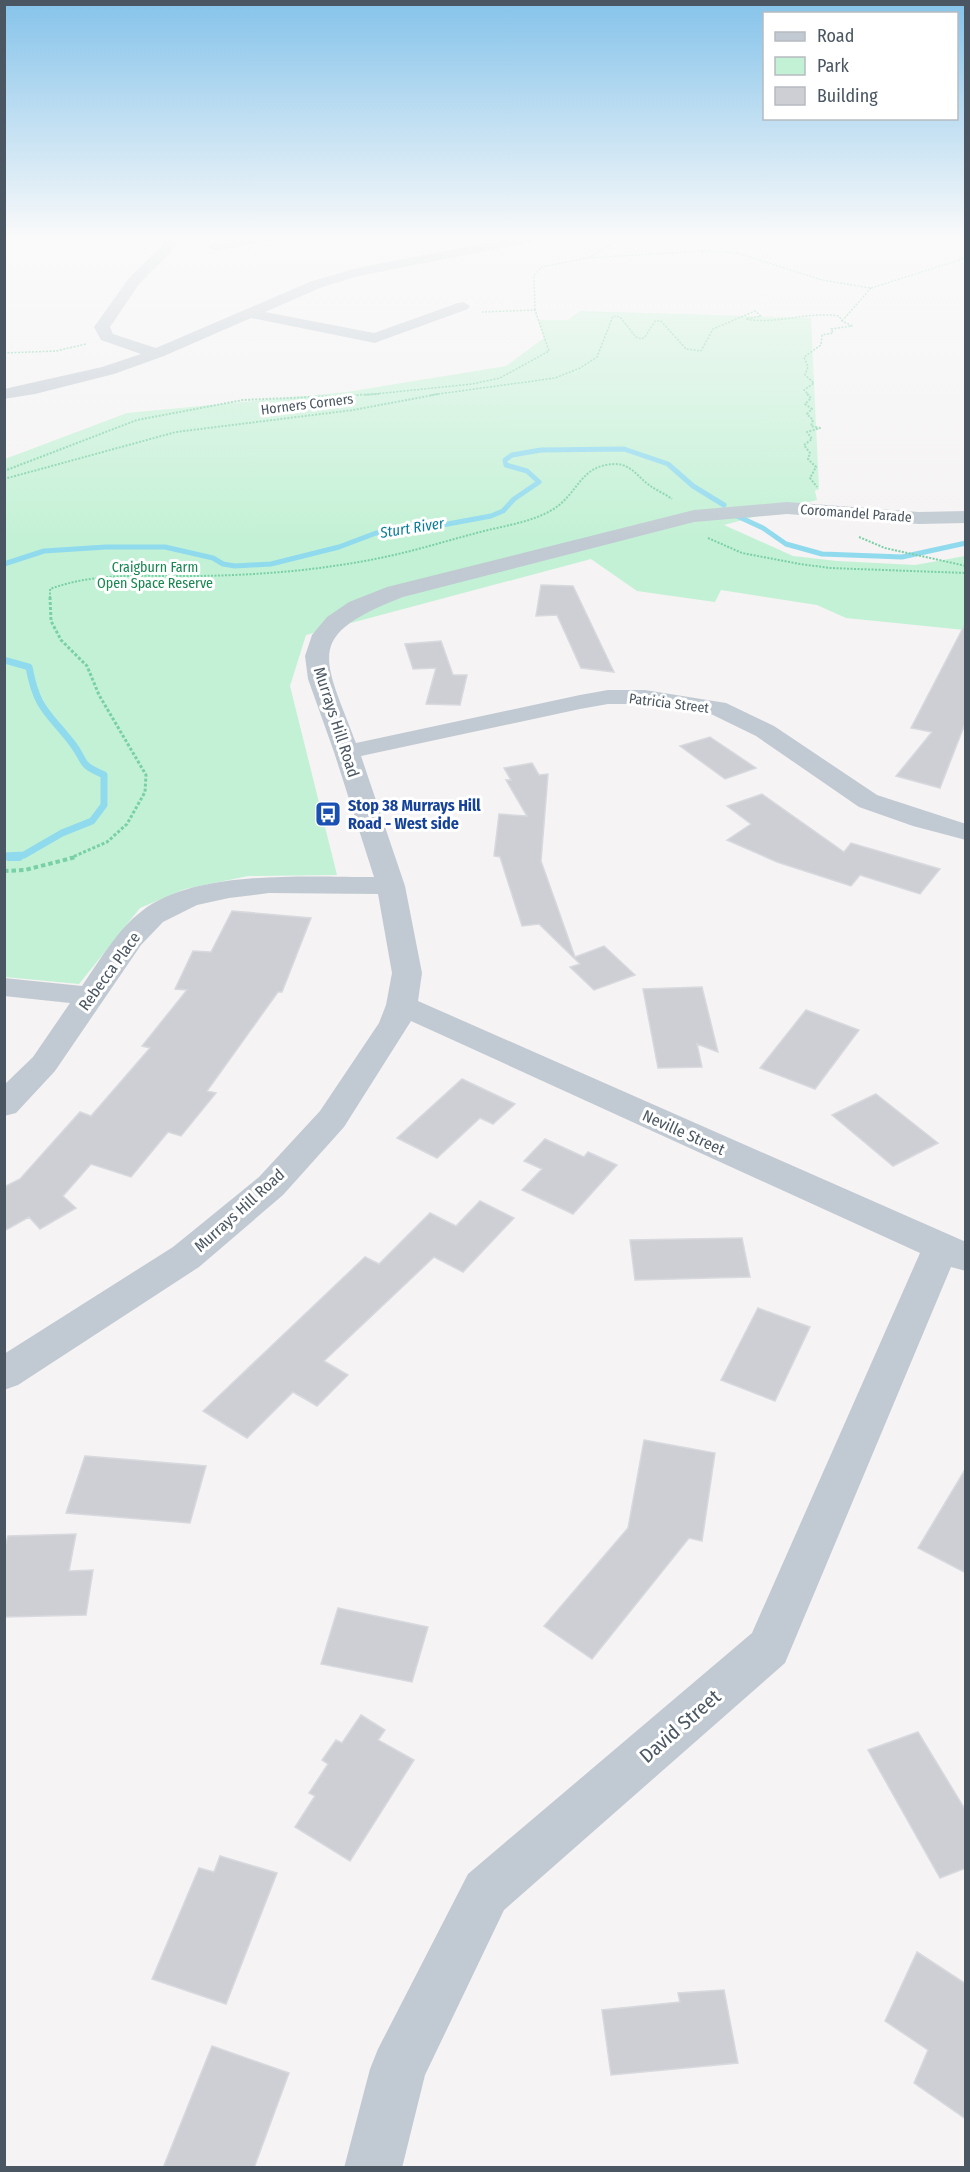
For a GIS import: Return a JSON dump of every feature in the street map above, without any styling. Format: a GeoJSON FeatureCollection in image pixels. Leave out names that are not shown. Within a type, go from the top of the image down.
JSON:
{"type":"FeatureCollection","features":[{"type":"Feature","properties":{"kind":"street"},"geometry":{"type":"LineString","coordinates":[[113,338],[125,345],[158,353]]}},
{"type":"Feature","properties":{"kind":"street"},"geometry":{"type":"LineString","coordinates":[[4,394],[35,389],[108,371],[191,338]]}},
{"type":"Feature","properties":{"kind":"street"},"geometry":{"type":"LineString","coordinates":[[348,345],[374,338]]}},
{"type":"Feature","properties":{"kind":"street","name":"Coromandel Parade"},"geometry":{"type":"LineString","coordinates":[[746,510],[788,508],[919,518],[966,517]]}},
{"type":"Feature","properties":{"kind":"street","name":"Murrays Hill Road"},"geometry":{"type":"LineString","coordinates":[[4,1374],[186,1257],[271,1186],[332,1119],[395,1023],[402,1005],[407,973],[391,886],[347,752],[320,679],[316,656],[323,635],[335,621],[357,607],[395,592],[699,515],[746,510]]}},
{"type":"Feature","properties":{"kind":"street","name":"Patricia Street"},"geometry":{"type":"LineString","coordinates":[[347,752],[580,702],[608,697],[645,697],[717,708],[746,720],[868,801],[922,820],[966,832]]}},
{"type":"Feature","properties":{"kind":"street","name":"Rebecca Place"},"geometry":{"type":"LineString","coordinates":[[4,1105],[44,1064],[130,939],[153,916],[187,899],[229,889],[269,885],[391,886]]}},
{"type":"Feature","properties":{"kind":"street"},"geometry":{"type":"LineString","coordinates":[[4,987],[90,996]]}},
{"type":"Feature","properties":{"kind":"street","name":"Neville Street"},"geometry":{"type":"LineString","coordinates":[[402,1005],[953,1253]]}},
{"type":"Feature","properties":{"kind":"street","name":"David Street"},"geometry":{"type":"LineString","coordinates":[[373,2168],[398,2069],[486,1892],[769,1648],[953,1253]]}},
{"type":"Feature","properties":{"kind":"path"},"geometry":{"type":"LineString","coordinates":[[4,353],[36,353],[74,349],[100,338]]}},
{"type":"Feature","properties":{"kind":"path"},"geometry":{"type":"LineString","coordinates":[[4,471],[137,420],[243,400],[405,393],[500,378],[549,351],[545,338]]}},
{"type":"Feature","properties":{"kind":"path","name":"Horners Corners"},"geometry":{"type":"LineString","coordinates":[[4,478],[176,432],[353,410],[444,393],[555,378],[590,362],[600,353],[604,338]]}},
{"type":"Feature","properties":{"kind":"path","name":"Horners Corners"},"geometry":{"type":"LineString","coordinates":[[676,338],[686,349],[695,352],[701,351],[708,338]]}},
{"type":"Feature","properties":{"kind":"path"},"geometry":{"type":"LineString","coordinates":[[822,338],[821,345],[804,357],[808,367],[805,375],[814,383],[804,390],[811,398],[805,404],[812,409],[807,414],[813,420],[811,426],[820,428],[807,432],[812,439],[804,445],[810,453],[808,459],[816,467],[810,478],[819,489],[817,500],[836,511]]}},
{"type":"Feature","properties":{"kind":"path"},"geometry":{"type":"LineString","coordinates":[[4,871],[25,870],[80,856],[107,842],[127,824],[145,792],[146,775],[99,695],[87,666],[61,640],[51,621],[50,589],[72,579],[97,575],[195,576],[276,573],[373,559],[530,520],[555,509],[570,496],[583,473],[599,466],[616,464],[628,465],[647,484],[699,515]]}},
{"type":"Feature","properties":{"kind":"path"},"geometry":{"type":"LineString","coordinates":[[672,522],[742,553],[800,564],[830,568],[966,573]]}},
{"type":"Feature","properties":{"kind":"path"},"geometry":{"type":"LineString","coordinates":[[885,548],[966,566]]}},
{"type":"Feature","properties":{"kind":"green space","name":"Craigburn Farm Open Space Reserve"},"geometry":{"type":"Polygon","coordinates":[[[544,338],[812,338],[819,489],[815,491],[817,500],[724,525],[793,556],[915,565],[965,556],[965,630],[846,618],[817,605],[721,590],[715,602],[637,591],[591,559],[306,635],[290,686],[337,875],[248,876],[185,889],[140,908],[79,984],[5,977],[5,459],[127,413],[347,392],[506,366],[544,338]]]}},
{"type":"Feature","properties":{"kind":"building"},"geometry":{"type":"Polygon","coordinates":[[[541,585],[573,586],[614,672],[581,668],[557,615],[536,616],[541,585]]]}},
{"type":"Feature","properties":{"kind":"building"},"geometry":{"type":"Polygon","coordinates":[[[966,622],[966,721],[940,788],[896,776],[932,732],[911,728],[966,622]]]}},
{"type":"Feature","properties":{"kind":"building"},"geometry":{"type":"Polygon","coordinates":[[[441,641],[453,675],[467,675],[460,705],[426,704],[436,668],[413,669],[405,644],[441,641]]]}},
{"type":"Feature","properties":{"kind":"building"},"geometry":{"type":"Polygon","coordinates":[[[710,737],[756,768],[725,779],[680,746],[710,737]]]}},
{"type":"Feature","properties":{"kind":"building"},"geometry":{"type":"Polygon","coordinates":[[[532,763],[539,775],[548,774],[541,861],[575,957],[604,946],[635,975],[594,990],[570,967],[580,964],[539,924],[522,926],[500,857],[494,856],[499,814],[527,816],[506,780],[511,780],[504,768],[532,763]]]}},
{"type":"Feature","properties":{"kind":"building"},"geometry":{"type":"Polygon","coordinates":[[[762,794],[844,852],[851,843],[940,869],[920,894],[860,875],[851,886],[777,862],[727,840],[751,824],[727,806],[762,794]]]}},
{"type":"Feature","properties":{"kind":"building"},"geometry":{"type":"Polygon","coordinates":[[[232,911],[311,918],[282,992],[278,992],[207,1091],[216,1093],[181,1136],[168,1132],[131,1177],[91,1164],[63,1196],[76,1208],[40,1229],[29,1217],[4,1231],[4,1187],[20,1179],[80,1112],[91,1116],[150,1048],[142,1046],[187,990],[175,989],[193,951],[211,952],[232,911]]]}},
{"type":"Feature","properties":{"kind":"building"},"geometry":{"type":"Polygon","coordinates":[[[702,987],[718,1052],[697,1044],[702,1067],[658,1068],[643,989],[702,987]]]}},
{"type":"Feature","properties":{"kind":"building"},"geometry":{"type":"Polygon","coordinates":[[[806,1010],[859,1030],[815,1089],[760,1068],[806,1010]]]}},
{"type":"Feature","properties":{"kind":"building"},"geometry":{"type":"Polygon","coordinates":[[[462,1079],[515,1104],[493,1124],[480,1118],[437,1158],[397,1138],[462,1079]]]}},
{"type":"Feature","properties":{"kind":"building"},"geometry":{"type":"Polygon","coordinates":[[[876,1094],[938,1143],[893,1166],[832,1115],[876,1094]]]}},
{"type":"Feature","properties":{"kind":"building"},"geometry":{"type":"Polygon","coordinates":[[[545,1139],[584,1157],[588,1152],[617,1165],[573,1214],[522,1190],[542,1169],[524,1161],[545,1139]]]}},
{"type":"Feature","properties":{"kind":"building"},"geometry":{"type":"Polygon","coordinates":[[[480,1201],[514,1218],[463,1272],[434,1257],[324,1361],[348,1375],[317,1406],[293,1392],[247,1438],[203,1411],[365,1257],[379,1264],[430,1213],[456,1226],[480,1201]]]}},
{"type":"Feature","properties":{"kind":"building"},"geometry":{"type":"Polygon","coordinates":[[[742,1238],[750,1277],[635,1280],[630,1240],[742,1238]]]}},
{"type":"Feature","properties":{"kind":"building"},"geometry":{"type":"Polygon","coordinates":[[[758,1308],[810,1327],[775,1401],[721,1380],[758,1308]]]}},
{"type":"Feature","properties":{"kind":"building"},"geometry":{"type":"Polygon","coordinates":[[[644,1440],[715,1453],[702,1541],[689,1538],[592,1659],[544,1626],[628,1528],[644,1440]]]}},
{"type":"Feature","properties":{"kind":"building"},"geometry":{"type":"Polygon","coordinates":[[[85,1456],[206,1466],[190,1523],[66,1513],[85,1456]]]}},
{"type":"Feature","properties":{"kind":"building"},"geometry":{"type":"Polygon","coordinates":[[[966,1468],[966,1573],[918,1548],[966,1468]]]}},
{"type":"Feature","properties":{"kind":"building"},"geometry":{"type":"Polygon","coordinates":[[[76,1534],[69,1571],[93,1570],[86,1615],[4,1617],[4,1549],[8,1536],[76,1534]]]}},
{"type":"Feature","properties":{"kind":"building"},"geometry":{"type":"Polygon","coordinates":[[[338,1608],[428,1627],[412,1682],[321,1664],[338,1608]]]}},
{"type":"Feature","properties":{"kind":"building"},"geometry":{"type":"Polygon","coordinates":[[[361,1715],[385,1730],[378,1740],[414,1760],[350,1861],[295,1827],[315,1796],[309,1793],[328,1764],[322,1760],[336,1740],[342,1743],[361,1715]]]}},
{"type":"Feature","properties":{"kind":"building"},"geometry":{"type":"Polygon","coordinates":[[[918,1732],[966,1811],[966,1868],[940,1878],[868,1750],[918,1732]]]}},
{"type":"Feature","properties":{"kind":"building"},"geometry":{"type":"Polygon","coordinates":[[[220,1856],[277,1873],[226,2004],[152,1979],[199,1868],[214,1872],[220,1856]]]}},
{"type":"Feature","properties":{"kind":"building"},"geometry":{"type":"Polygon","coordinates":[[[917,1952],[966,1984],[966,2119],[914,2083],[928,2050],[885,2021],[917,1952]]]}},
{"type":"Feature","properties":{"kind":"building"},"geometry":{"type":"Polygon","coordinates":[[[724,1990],[738,2063],[611,2075],[602,2010],[680,2002],[678,1993],[724,1990]]]}},
{"type":"Feature","properties":{"kind":"building"},"geometry":{"type":"Polygon","coordinates":[[[212,2046],[289,2073],[254,2168],[163,2168],[212,2046]]]}},
{"type":"Feature","properties":{"kind":"waterway","name":"Sturt River"},"geometry":{"type":"LineString","coordinates":[[4,564],[44,551],[106,547],[165,547],[213,558],[223,564],[235,566],[271,564],[339,547],[376,533],[410,531],[491,516],[503,511],[514,499],[539,482],[527,471],[506,465],[505,460],[512,455],[541,450],[624,449],[668,464],[693,486],[724,505]]}},
{"type":"Feature","properties":{"kind":"waterway","name":"Sturt River"},"geometry":{"type":"LineString","coordinates":[[737,516],[763,528],[786,544],[822,554],[902,557],[966,543]]}},
{"type":"Feature","properties":{"kind":"waterway","name":"Sturt River"},"geometry":{"type":"LineString","coordinates":[[4,660],[29,667],[36,693],[44,710],[72,743],[86,765],[104,775],[104,805],[92,821],[62,833],[24,855],[4,856]]}},
{"type":"Feature","properties":{"kind":"waterway","name":"Sturt River"},"geometry":{"type":"LineString","coordinates":[[9,857],[19,857]]}},
{"type":"Feature","properties":{"kind":"place","name":"Stop 38 Murrays Hill Road - West side"},"geometry":{"type":"Point","coordinates":[328,814]}}]}
